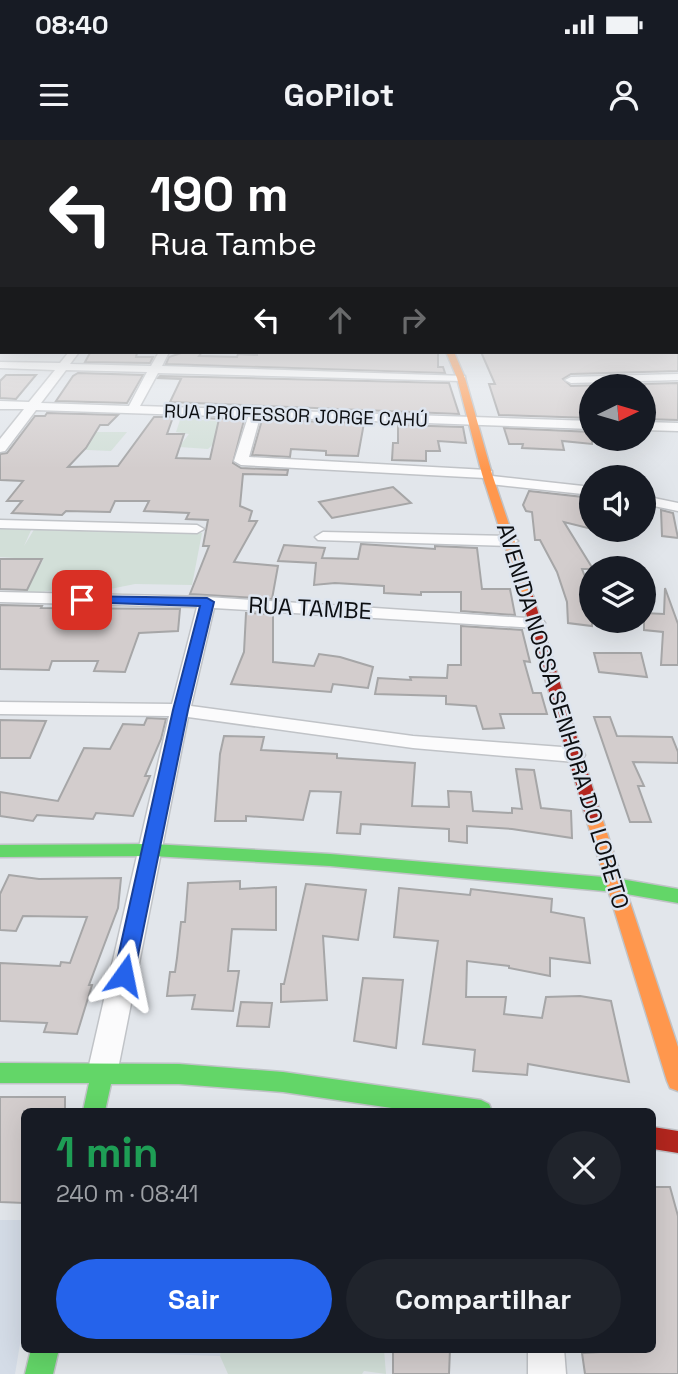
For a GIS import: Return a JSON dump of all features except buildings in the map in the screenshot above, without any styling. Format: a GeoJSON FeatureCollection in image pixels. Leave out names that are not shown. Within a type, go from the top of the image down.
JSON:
{"type":"FeatureCollection","features":[{"type":"Feature","properties":{"kind":"street"},"geometry":{"type":"LineString","coordinates":[[0,448],[72,355]]}},
{"type":"Feature","properties":{"kind":"street"},"geometry":{"type":"LineString","coordinates":[[133,410],[163,355]]}},
{"type":"Feature","properties":{"kind":"street","name":"AVENIDA NOSSA SENHORA DO LORETO"},"geometry":{"type":"LineString","coordinates":[[451,355],[475,422],[488,477],[678,1081]]}},
{"type":"Feature","properties":{"kind":"street"},"geometry":{"type":"LineString","coordinates":[[0,365],[461,378]]}},
{"type":"Feature","properties":{"kind":"street"},"geometry":{"type":"LineString","coordinates":[[571,380],[678,377]]}},
{"type":"Feature","properties":{"kind":"street","name":"RUA PROFESSOR JORGE CAHÚ"},"geometry":{"type":"LineString","coordinates":[[0,405],[579,425]]}},
{"type":"Feature","properties":{"kind":"street"},"geometry":{"type":"LineString","coordinates":[[255,414],[241,459],[245,462],[488,477],[579,489]]}},
{"type":"Feature","properties":{"kind":"street"},"geometry":{"type":"LineString","coordinates":[[656,426],[678,427]]}},
{"type":"Feature","properties":{"kind":"street"},"geometry":{"type":"LineString","coordinates":[[656,502],[678,507]]}},
{"type":"Feature","properties":{"kind":"street"},"geometry":{"type":"LineString","coordinates":[[0,524],[197,529]]}},
{"type":"Feature","properties":{"kind":"street"},"geometry":{"type":"LineString","coordinates":[[323,537],[510,541]]}},
{"type":"Feature","properties":{"kind":"street","name":"RUA TAMBE"},"geometry":{"type":"LineString","coordinates":[[0,597],[207,602],[536,623]]}},
{"type":"Feature","properties":{"kind":"street"},"geometry":{"type":"LineString","coordinates":[[95,1108],[180,710],[207,602]]}},
{"type":"Feature","properties":{"kind":"street"},"geometry":{"type":"LineString","coordinates":[[0,708],[180,710],[412,742],[575,755]]}},
{"type":"Feature","properties":{"kind":"street"},"geometry":{"type":"LineString","coordinates":[[0,851],[152,850],[330,860],[615,885],[678,896]]}},
{"type":"Feature","properties":{"kind":"street"},"geometry":{"type":"LineString","coordinates":[[0,1073],[179,1074],[283,1082],[461,1108]]}},
{"type":"Feature","properties":{"kind":"street"},"geometry":{"type":"LineString","coordinates":[[656,1138],[678,1142]]}},
{"type":"Feature","properties":{"kind":"street"},"geometry":{"type":"LineString","coordinates":[[39,1374],[44,1353]]}},
{"type":"Feature","properties":{"kind":"street"},"geometry":{"type":"LineString","coordinates":[[546,1353],[547,1374]]}},
{"type":"Feature","properties":{"kind":"shaded area"},"geometry":{"type":"Polygon","coordinates":[[[182,414],[217,421],[225,433],[208,449],[179,447],[189,434],[176,432],[182,414]]]}},
{"type":"Feature","properties":{"kind":"shaded area"},"geometry":{"type":"Polygon","coordinates":[[[79,432],[127,432],[111,451],[64,449],[79,432]]]}},
{"type":"Feature","properties":{"kind":"shaded area"},"geometry":{"type":"Polygon","coordinates":[[[0,528],[32,528],[24,546],[35,528],[202,533],[192,585],[135,584],[110,589],[94,597],[77,594],[78,587],[26,594],[23,590],[26,581],[6,573],[36,573],[43,560],[0,557],[0,528]]]}},
{"type":"Feature","properties":{"kind":"shaded area"},"geometry":{"type":"Polygon","coordinates":[[[0,1220],[21,1220],[21,1338],[15,1374],[0,1374],[0,1220]]]}},
{"type":"Feature","properties":{"kind":"shaded area"},"geometry":{"type":"Polygon","coordinates":[[[131,1353],[220,1353],[220,1356],[131,1353]]]}},
{"type":"Feature","properties":{"kind":"shaded area"},"geometry":{"type":"Polygon","coordinates":[[[220,1353],[384,1353],[386,1374],[364,1371],[362,1374],[228,1374],[220,1353]]]}},
{"type":"Feature","properties":{"kind":"traffic: fast"},"geometry":{"type":"LineString","coordinates":[[0,851],[152,850],[330,860],[615,885],[678,896]]}},
{"type":"Feature","properties":{"kind":"traffic: fast"},"geometry":{"type":"LineString","coordinates":[[0,1073],[179,1074],[283,1082],[461,1108]]}},
{"type":"Feature","properties":{"kind":"traffic: fast"},"geometry":{"type":"LineString","coordinates":[[95,1108],[102,1074]]}},
{"type":"Feature","properties":{"kind":"traffic: fast"},"geometry":{"type":"LineString","coordinates":[[39,1374],[44,1353]]}},
{"type":"Feature","properties":{"kind":"traffic: slow"},"geometry":{"type":"LineString","coordinates":[[451,355],[461,378],[487,474],[527,596]]}},
{"type":"Feature","properties":{"kind":"traffic: slow"},"geometry":{"type":"LineString","coordinates":[[593,815],[678,1081]]}},
{"type":"Feature","properties":{"kind":"traffic: jam"},"geometry":{"type":"LineString","coordinates":[[527,596],[593,815]]}},
{"type":"Feature","properties":{"kind":"traffic: jam"},"geometry":{"type":"LineString","coordinates":[[656,1138],[678,1142]]}},
{"type":"Feature","properties":{"kind":"route"},"geometry":{"type":"LineString","coordinates":[[82,600],[207,602],[180,710],[124,975]]}}]}
